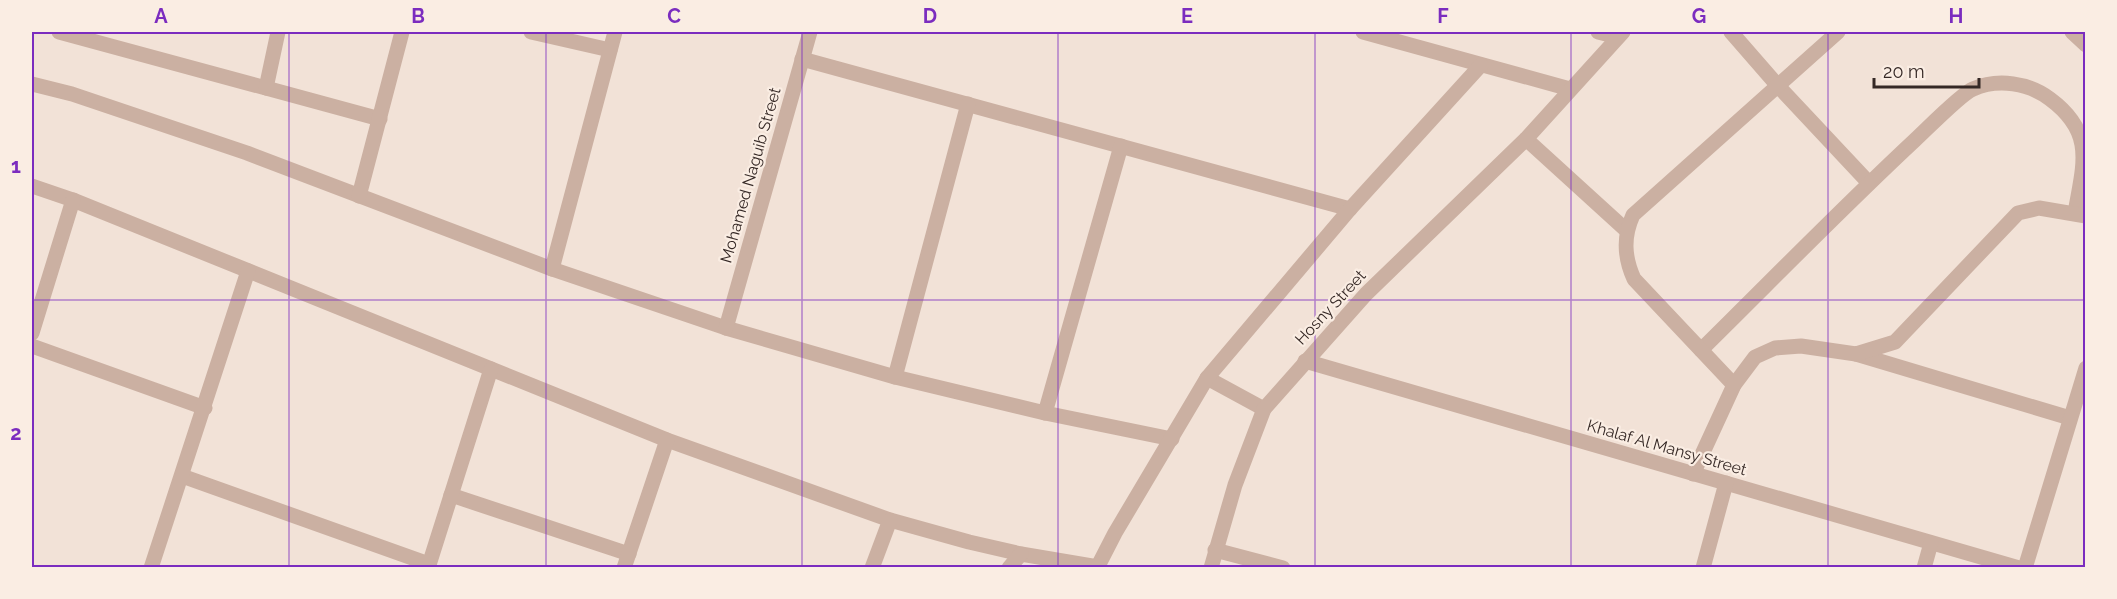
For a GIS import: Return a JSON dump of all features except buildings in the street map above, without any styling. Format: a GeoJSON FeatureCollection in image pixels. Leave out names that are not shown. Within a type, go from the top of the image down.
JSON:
{"type":"FeatureCollection","features":[{"type":"Feature","properties":{"kind":"street"},"geometry":{"type":"LineString","coordinates":[[59,32],[380,119]]}},
{"type":"Feature","properties":{"kind":"street"},"geometry":{"type":"LineString","coordinates":[[266,88],[278,32]]}},
{"type":"Feature","properties":{"kind":"street"},"geometry":{"type":"LineString","coordinates":[[359,196],[402,32]]}},
{"type":"Feature","properties":{"kind":"street"},"geometry":{"type":"LineString","coordinates":[[531,32],[610,50]]}},
{"type":"Feature","properties":{"kind":"street"},"geometry":{"type":"LineString","coordinates":[[552,269],[615,32]]}},
{"type":"Feature","properties":{"kind":"street","name":"Mohamed Naguib Street"},"geometry":{"type":"LineString","coordinates":[[726,328],[810,32]]}},
{"type":"Feature","properties":{"kind":"street"},"geometry":{"type":"LineString","coordinates":[[1363,32],[1570,89]]}},
{"type":"Feature","properties":{"kind":"street"},"geometry":{"type":"LineString","coordinates":[[1598,32],[1620,34]]}},
{"type":"Feature","properties":{"kind":"street"},"geometry":{"type":"LineString","coordinates":[[1731,32],[1869,183]]}},
{"type":"Feature","properties":{"kind":"street"},"geometry":{"type":"LineString","coordinates":[[1734,385],[1634,279],[1625,247],[1626,230],[1633,215],[1838,32]]}},
{"type":"Feature","properties":{"kind":"street"},"geometry":{"type":"LineString","coordinates":[[2072,32],[2085,45]]}},
{"type":"Feature","properties":{"kind":"street","name":"Hosny Street"},"geometry":{"type":"LineString","coordinates":[[1211,567],[1235,485],[1264,409],[1366,294],[1526,140],[1620,34]]}},
{"type":"Feature","properties":{"kind":"street"},"geometry":{"type":"LineString","coordinates":[[802,59],[1350,209]]}},
{"type":"Feature","properties":{"kind":"street"},"geometry":{"type":"LineString","coordinates":[[32,186],[73,200],[667,440],[890,520],[1021,554],[1097,567],[1115,533],[1173,440],[1207,378],[1350,209],[1481,64]]}},
{"type":"Feature","properties":{"kind":"street"},"geometry":{"type":"LineString","coordinates":[[1701,350],[1869,183],[1971,89],[1994,83],[2018,84],[2040,91],[2064,109],[2078,128],[2085,152],[2080,215],[2039,208],[2018,213],[1895,342],[1856,354]]}},
{"type":"Feature","properties":{"kind":"street"},"geometry":{"type":"LineString","coordinates":[[32,84],[72,94],[247,153],[552,269],[726,328],[895,377],[1045,413],[1173,440]]}},
{"type":"Feature","properties":{"kind":"street"},"geometry":{"type":"LineString","coordinates":[[895,377],[968,104]]}},
{"type":"Feature","properties":{"kind":"street"},"geometry":{"type":"LineString","coordinates":[[1526,140],[1626,230]]}},
{"type":"Feature","properties":{"kind":"street"},"geometry":{"type":"LineString","coordinates":[[1045,413],[1121,146]]}},
{"type":"Feature","properties":{"kind":"street"},"geometry":{"type":"LineString","coordinates":[[32,333],[73,200]]}},
{"type":"Feature","properties":{"kind":"street"},"geometry":{"type":"LineString","coordinates":[[151,567],[205,408],[248,271]]}},
{"type":"Feature","properties":{"kind":"street"},"geometry":{"type":"LineString","coordinates":[[32,346],[205,408]]}},
{"type":"Feature","properties":{"kind":"street"},"geometry":{"type":"LineString","coordinates":[[1693,474],[1734,385],[1755,357],[1775,348],[1800,346],[1856,354],[2070,418]]}},
{"type":"Feature","properties":{"kind":"street","name":"Khalaf Al Mansy Street"},"geometry":{"type":"LineString","coordinates":[[1305,361],[2019,567]]}},
{"type":"Feature","properties":{"kind":"street"},"geometry":{"type":"LineString","coordinates":[[2025,567],[2085,368]]}},
{"type":"Feature","properties":{"kind":"street"},"geometry":{"type":"LineString","coordinates":[[182,476],[429,566],[491,369]]}},
{"type":"Feature","properties":{"kind":"street"},"geometry":{"type":"LineString","coordinates":[[1207,378],[1264,409]]}},
{"type":"Feature","properties":{"kind":"street"},"geometry":{"type":"LineString","coordinates":[[451,495],[626,561],[667,440]]}},
{"type":"Feature","properties":{"kind":"street"},"geometry":{"type":"LineString","coordinates":[[1703,567],[1726,483]]}},
{"type":"Feature","properties":{"kind":"street"},"geometry":{"type":"LineString","coordinates":[[872,567],[890,520]]}},
{"type":"Feature","properties":{"kind":"street"},"geometry":{"type":"LineString","coordinates":[[1924,567],[1931,543]]}},
{"type":"Feature","properties":{"kind":"street"},"geometry":{"type":"LineString","coordinates":[[1215,550],[1283,567]]}},
{"type":"Feature","properties":{"kind":"street"},"geometry":{"type":"LineString","coordinates":[[1009,567],[1021,554]]}}]}
